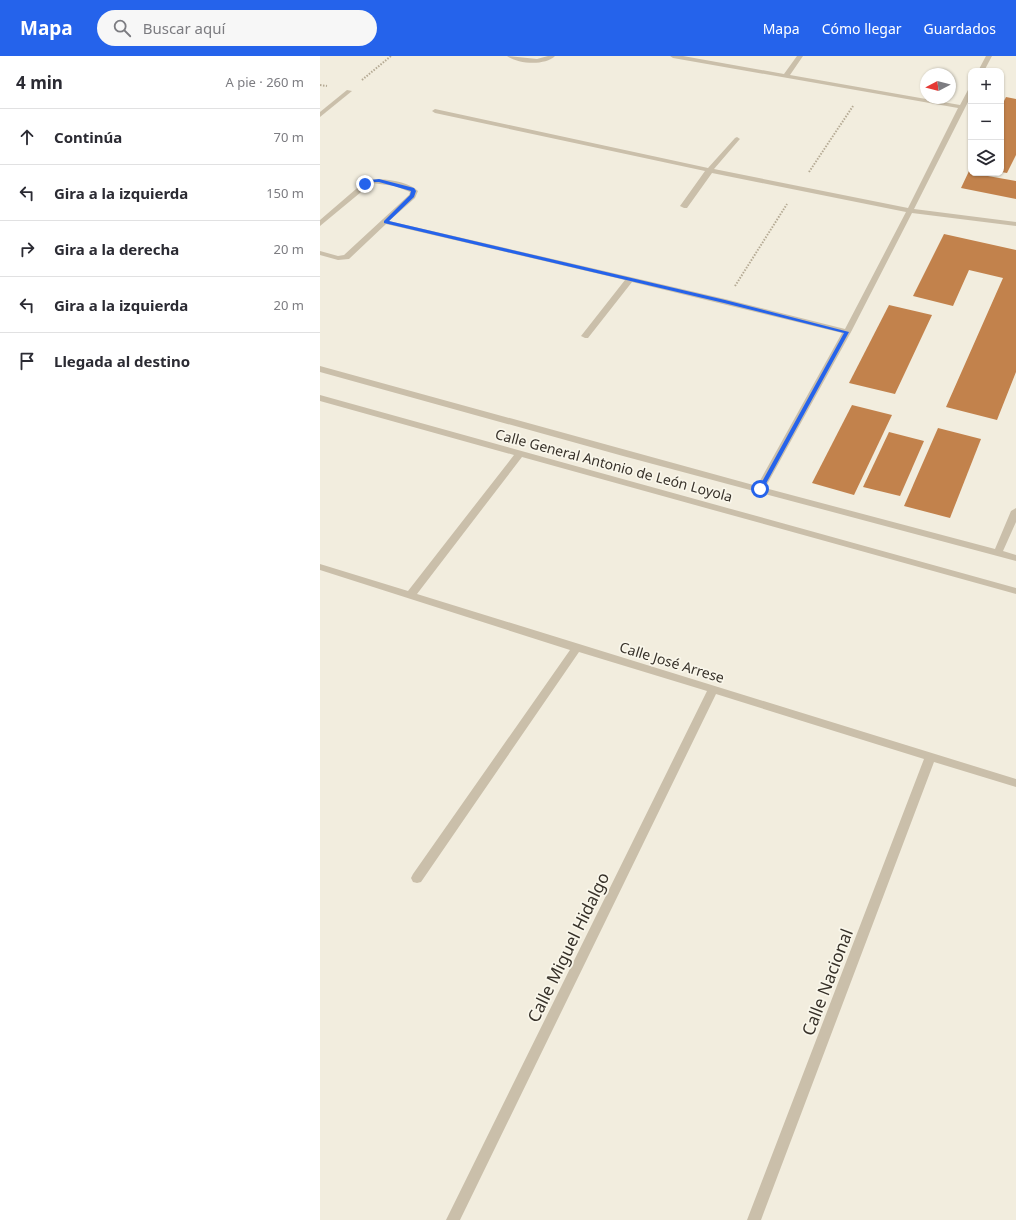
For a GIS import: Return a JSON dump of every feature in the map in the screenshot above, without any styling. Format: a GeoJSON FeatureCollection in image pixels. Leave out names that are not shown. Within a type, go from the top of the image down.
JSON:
{"type":"FeatureCollection","features":[{"type":"Feature","properties":{"kind":"street"},"geometry":{"type":"LineString","coordinates":[[510,56],[544,62],[552,56]]}},
{"type":"Feature","properties":{"kind":"street"},"geometry":{"type":"LineString","coordinates":[[673,56],[863,91],[962,107]]}},
{"type":"Feature","properties":{"kind":"street"},"geometry":{"type":"LineString","coordinates":[[786,76],[800,56]]}},
{"type":"Feature","properties":{"kind":"street"},"geometry":{"type":"LineString","coordinates":[[983,68],[989,56]]}},
{"type":"Feature","properties":{"kind":"street"},"geometry":{"type":"LineString","coordinates":[[320,115],[349,91]]}},
{"type":"Feature","properties":{"kind":"street"},"geometry":{"type":"LineString","coordinates":[[760,489],[847,332],[968,96]]}},
{"type":"Feature","properties":{"kind":"street"},"geometry":{"type":"LineString","coordinates":[[435,111],[910,211],[1016,224]]}},
{"type":"Feature","properties":{"kind":"street"},"geometry":{"type":"LineString","coordinates":[[684,206],[710,170],[737,139]]}},
{"type":"Feature","properties":{"kind":"street"},"geometry":{"type":"LineString","coordinates":[[320,224],[368,182],[379,181],[413,189],[414,191],[412,196],[346,257],[338,258],[320,253]]}},
{"type":"Feature","properties":{"kind":"street"},"geometry":{"type":"LineString","coordinates":[[385,222],[630,279],[847,332]]}},
{"type":"Feature","properties":{"kind":"street"},"geometry":{"type":"LineString","coordinates":[[585,336],[630,279]]}},
{"type":"Feature","properties":{"kind":"street","name":"Calle General Antonio de León Loyola"},"geometry":{"type":"LineString","coordinates":[[320,369],[626,454],[1016,558]]}},
{"type":"Feature","properties":{"kind":"street","name":"Calle General Antonio de León Loyola"},"geometry":{"type":"LineString","coordinates":[[320,398],[1016,590]]}},
{"type":"Feature","properties":{"kind":"street"},"geometry":{"type":"LineString","coordinates":[[411,595],[520,453]]}},
{"type":"Feature","properties":{"kind":"street"},"geometry":{"type":"LineString","coordinates":[[998,553],[1016,511]]}},
{"type":"Feature","properties":{"kind":"street","name":"Calle José Arrese"},"geometry":{"type":"LineString","coordinates":[[320,566],[578,648],[1016,783]]}},
{"type":"Feature","properties":{"kind":"street"},"geometry":{"type":"LineString","coordinates":[[417,878],[578,648]]}},
{"type":"Feature","properties":{"kind":"street","name":"Calle Miguel Hidalgo"},"geometry":{"type":"LineString","coordinates":[[453,1220],[713,689]]}},
{"type":"Feature","properties":{"kind":"street","name":"Calle Nacional"},"geometry":{"type":"LineString","coordinates":[[754,1220],[931,756]]}},
{"type":"Feature","properties":{"kind":"path"},"geometry":{"type":"LineString","coordinates":[[349,91],[391,56]]}},
{"type":"Feature","properties":{"kind":"building"},"geometry":{"type":"Polygon","coordinates":[[[1006,97],[1016,99],[1016,155],[1007,173],[1004,172],[1004,101],[1006,97]]]}},
{"type":"Feature","properties":{"kind":"building"},"geometry":{"type":"Polygon","coordinates":[[[968,173],[968,176],[988,176],[1016,181],[1016,199],[961,188],[968,173]]]}},
{"type":"Feature","properties":{"kind":"building"},"geometry":{"type":"Polygon","coordinates":[[[944,234],[1016,250],[1016,372],[997,420],[946,407],[1003,278],[969,270],[953,306],[913,296],[944,234]]]}},
{"type":"Feature","properties":{"kind":"building"},"geometry":{"type":"Polygon","coordinates":[[[889,305],[932,315],[895,394],[849,383],[889,305]]]}},
{"type":"Feature","properties":{"kind":"building"},"geometry":{"type":"Polygon","coordinates":[[[852,405],[892,415],[854,495],[812,483],[852,405]]]}},
{"type":"Feature","properties":{"kind":"building"},"geometry":{"type":"Polygon","coordinates":[[[938,428],[981,439],[950,518],[904,506],[938,428]]]}},
{"type":"Feature","properties":{"kind":"building"},"geometry":{"type":"Polygon","coordinates":[[[889,432],[924,441],[900,496],[863,487],[889,432]]]}},
{"type":"Feature","properties":{"kind":"route"},"geometry":{"type":"LineString","coordinates":[[365,184],[375,180],[413,189],[414,191],[412,196],[385,222],[725,301],[847,332],[760,489]]}}]}
